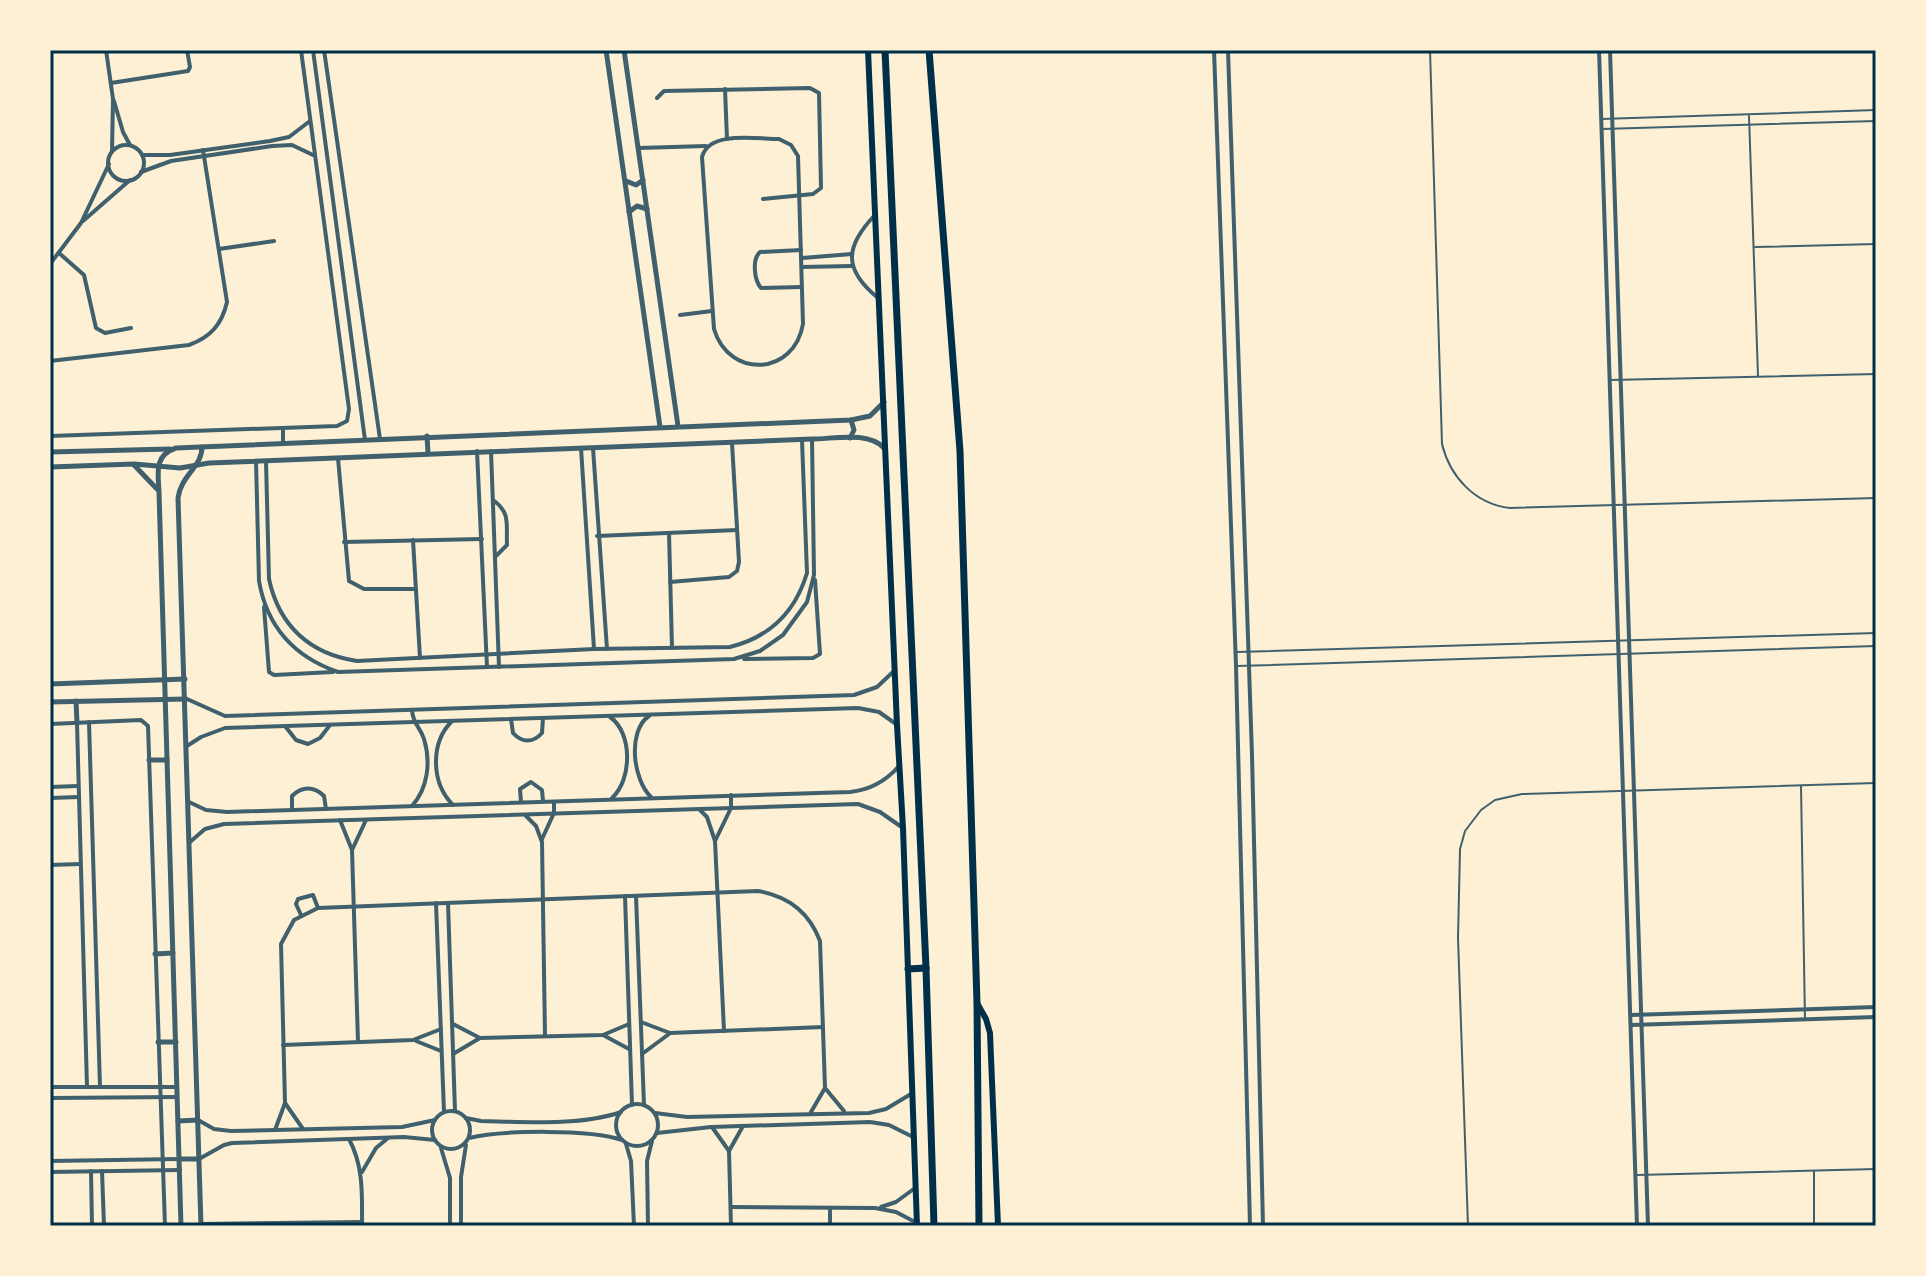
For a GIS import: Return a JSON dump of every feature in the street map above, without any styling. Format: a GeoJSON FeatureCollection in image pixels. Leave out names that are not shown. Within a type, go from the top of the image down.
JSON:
{"type":"FeatureCollection","features":[{"type":"Feature","properties":{"kind":"highway"},"geometry":{"type":"LineString","coordinates":[[885,50],[926,968],[934,1226]]}},
{"type":"Feature","properties":{"kind":"highway"},"geometry":{"type":"LineString","coordinates":[[929,50],[960,451],[977,1003],[979,1226]]}},
{"type":"Feature","properties":{"kind":"highway"},"geometry":{"type":"LineString","coordinates":[[908,969],[926,968]]}},
{"type":"Feature","properties":{"kind":"main road"},"geometry":{"type":"LineString","coordinates":[[868,50],[903,828],[917,1224]]}},
{"type":"Feature","properties":{"kind":"main road"},"geometry":{"type":"LineString","coordinates":[[977,1003],[990,1033],[998,1226]]}},
{"type":"Feature","properties":{"kind":"street"},"geometry":{"type":"LineString","coordinates":[[50,264],[81,223],[112,154],[113,99],[106,50]]}},
{"type":"Feature","properties":{"kind":"street"},"geometry":{"type":"LineString","coordinates":[[111,83],[188,71],[187,50]]}},
{"type":"Feature","properties":{"kind":"street"},"geometry":{"type":"LineString","coordinates":[[50,436],[337,426],[347,421],[349,415],[301,50]]}},
{"type":"Feature","properties":{"kind":"street"},"geometry":{"type":"LineString","coordinates":[[313,50],[365,440]]}},
{"type":"Feature","properties":{"kind":"street"},"geometry":{"type":"LineString","coordinates":[[324,50],[380,439]]}},
{"type":"Feature","properties":{"kind":"street"},"geometry":{"type":"LineString","coordinates":[[606,50],[660,427]]}},
{"type":"Feature","properties":{"kind":"street"},"geometry":{"type":"LineString","coordinates":[[624,50],[678,426]]}},
{"type":"Feature","properties":{"kind":"street"},"geometry":{"type":"LineString","coordinates":[[1214,50],[1236,652],[1250,1226]]}},
{"type":"Feature","properties":{"kind":"street"},"geometry":{"type":"LineString","coordinates":[[1228,50],[1263,1226]]}},
{"type":"Feature","properties":{"kind":"street"},"geometry":{"type":"LineString","coordinates":[[1599,50],[1637,1226]]}},
{"type":"Feature","properties":{"kind":"street"},"geometry":{"type":"LineString","coordinates":[[1610,50],[1648,1226]]}},
{"type":"Feature","properties":{"kind":"street"},"geometry":{"type":"LineString","coordinates":[[657,98],[664,91],[725,89],[810,88],[819,93],[822,186],[816,193],[763,199]]}},
{"type":"Feature","properties":{"kind":"street"},"geometry":{"type":"LineString","coordinates":[[725,89],[727,140]]}},
{"type":"Feature","properties":{"kind":"street"},"geometry":{"type":"LineString","coordinates":[[113,99],[123,132],[142,155],[144,167],[141,172]]}},
{"type":"Feature","properties":{"kind":"street"},"geometry":{"type":"LineString","coordinates":[[81,223],[141,172],[203,153],[289,137],[310,121]]}},
{"type":"Feature","properties":{"kind":"street"},"geometry":{"type":"LineString","coordinates":[[639,148],[779,139],[791,145],[798,156],[803,324],[791,351],[772,363],[749,364],[729,354],[716,336],[702,157],[706,146]]}},
{"type":"Feature","properties":{"kind":"street"},"geometry":{"type":"LineString","coordinates":[[142,155],[292,145],[315,157]]}},
{"type":"Feature","properties":{"kind":"street"},"geometry":{"type":"LineString","coordinates":[[112,154],[122,146],[132,146]]}},
{"type":"Feature","properties":{"kind":"street"},"geometry":{"type":"LineString","coordinates":[[50,361],[189,345],[218,325],[227,302],[203,153]]}},
{"type":"Feature","properties":{"kind":"street"},"geometry":{"type":"LineString","coordinates":[[109,164],[118,179],[130,180]]}},
{"type":"Feature","properties":{"kind":"street"},"geometry":{"type":"LineString","coordinates":[[1218,166],[1231,166]]}},
{"type":"Feature","properties":{"kind":"street"},"geometry":{"type":"LineString","coordinates":[[625,180],[636,185],[643,180]]}},
{"type":"Feature","properties":{"kind":"street"},"geometry":{"type":"LineString","coordinates":[[321,201],[335,201]]}},
{"type":"Feature","properties":{"kind":"street"},"geometry":{"type":"LineString","coordinates":[[629,212],[640,206],[648,210]]}},
{"type":"Feature","properties":{"kind":"street"},"geometry":{"type":"LineString","coordinates":[[875,214],[856,237],[852,266],[860,282],[879,299]]}},
{"type":"Feature","properties":{"kind":"street"},"geometry":{"type":"LineString","coordinates":[[219,249],[274,241]]}},
{"type":"Feature","properties":{"kind":"street"},"geometry":{"type":"LineString","coordinates":[[801,250],[760,252],[755,258],[756,281],[761,288],[802,287]]}},
{"type":"Feature","properties":{"kind":"street"},"geometry":{"type":"LineString","coordinates":[[59,253],[84,275],[96,328],[105,333],[131,328]]}},
{"type":"Feature","properties":{"kind":"street"},"geometry":{"type":"LineString","coordinates":[[801,258],[852,254]]}},
{"type":"Feature","properties":{"kind":"street"},"geometry":{"type":"LineString","coordinates":[[802,267],[852,266]]}},
{"type":"Feature","properties":{"kind":"street"},"geometry":{"type":"LineString","coordinates":[[680,315],[712,311]]}},
{"type":"Feature","properties":{"kind":"street"},"geometry":{"type":"LineString","coordinates":[[50,452],[851,420],[870,416],[884,402]]}},
{"type":"Feature","properties":{"kind":"street"},"geometry":{"type":"LineString","coordinates":[[850,438],[854,430],[851,420]]}},
{"type":"Feature","properties":{"kind":"street"},"geometry":{"type":"LineString","coordinates":[[283,428],[283,443]]}},
{"type":"Feature","properties":{"kind":"street"},"geometry":{"type":"LineString","coordinates":[[427,436],[428,453]]}},
{"type":"Feature","properties":{"kind":"street"},"geometry":{"type":"LineString","coordinates":[[50,467],[158,464],[172,468],[428,453],[850,438],[871,439],[885,450]]}},
{"type":"Feature","properties":{"kind":"street"},"geometry":{"type":"LineString","coordinates":[[256,461],[259,581],[269,672],[274,675],[813,658],[820,654],[814,575],[812,439]]}},
{"type":"Feature","properties":{"kind":"street"},"geometry":{"type":"LineString","coordinates":[[266,461],[269,579],[276,602],[288,623],[311,646],[357,661],[594,649],[730,647],[746,643],[774,627],[795,603],[807,573],[802,440]]}},
{"type":"Feature","properties":{"kind":"street"},"geometry":{"type":"LineString","coordinates":[[670,582],[734,575],[739,567],[732,443]]}},
{"type":"Feature","properties":{"kind":"street"},"geometry":{"type":"LineString","coordinates":[[202,447],[201,457],[183,479],[178,498],[201,1225],[362,1224],[361,1174],[349,1139]]}},
{"type":"Feature","properties":{"kind":"street"},"geometry":{"type":"LineString","coordinates":[[581,448],[594,649]]}},
{"type":"Feature","properties":{"kind":"street"},"geometry":{"type":"LineString","coordinates":[[593,448],[607,649]]}},
{"type":"Feature","properties":{"kind":"street"},"geometry":{"type":"LineString","coordinates":[[171,449],[158,464],[181,1226]]}},
{"type":"Feature","properties":{"kind":"street"},"geometry":{"type":"LineString","coordinates":[[477,451],[487,667]]}},
{"type":"Feature","properties":{"kind":"street"},"geometry":{"type":"LineString","coordinates":[[491,451],[499,667]]}},
{"type":"Feature","properties":{"kind":"street"},"geometry":{"type":"LineString","coordinates":[[338,457],[347,575],[353,585],[364,589],[416,589]]}},
{"type":"Feature","properties":{"kind":"street"},"geometry":{"type":"LineString","coordinates":[[134,464],[159,492]]}},
{"type":"Feature","properties":{"kind":"street"},"geometry":{"type":"LineString","coordinates":[[493,500],[506,513],[507,545],[495,557]]}},
{"type":"Feature","properties":{"kind":"street"},"geometry":{"type":"LineString","coordinates":[[597,536],[737,530]]}},
{"type":"Feature","properties":{"kind":"street"},"geometry":{"type":"LineString","coordinates":[[669,533],[672,648]]}},
{"type":"Feature","properties":{"kind":"street"},"geometry":{"type":"LineString","coordinates":[[344,542],[483,539]]}},
{"type":"Feature","properties":{"kind":"street"},"geometry":{"type":"LineString","coordinates":[[413,540],[420,659]]}},
{"type":"Feature","properties":{"kind":"street"},"geometry":{"type":"LineString","coordinates":[[1232,558],[1244,558]]}},
{"type":"Feature","properties":{"kind":"street"},"geometry":{"type":"LineString","coordinates":[[734,659],[760,651],[783,635],[801,614],[814,575]]}},
{"type":"Feature","properties":{"kind":"street"},"geometry":{"type":"LineString","coordinates":[[263,600],[270,617],[291,646],[321,666],[338,672]]}},
{"type":"Feature","properties":{"kind":"street"},"geometry":{"type":"LineString","coordinates":[[50,702],[186,699],[225,716],[854,695],[877,687],[895,669]]}},
{"type":"Feature","properties":{"kind":"street"},"geometry":{"type":"LineString","coordinates":[[50,684],[185,679]]}},
{"type":"Feature","properties":{"kind":"street"},"geometry":{"type":"LineString","coordinates":[[76,701],[87,1087]]}},
{"type":"Feature","properties":{"kind":"street"},"geometry":{"type":"LineString","coordinates":[[187,746],[225,728],[608,716],[869,709],[897,725]]}},
{"type":"Feature","properties":{"kind":"street"},"geometry":{"type":"LineString","coordinates":[[412,710],[413,722],[424,740],[426,782],[412,806]]}},
{"type":"Feature","properties":{"kind":"street"},"geometry":{"type":"LineString","coordinates":[[652,715],[641,722],[636,734],[637,777],[652,798]]}},
{"type":"Feature","properties":{"kind":"street"},"geometry":{"type":"LineString","coordinates":[[608,716],[618,724],[624,735],[626,776],[621,789],[611,800]]}},
{"type":"Feature","properties":{"kind":"street"},"geometry":{"type":"LineString","coordinates":[[511,719],[513,733],[526,741],[534,740],[542,733],[543,718]]}},
{"type":"Feature","properties":{"kind":"street"},"geometry":{"type":"LineString","coordinates":[[50,724],[143,721],[148,726],[165,1226]]}},
{"type":"Feature","properties":{"kind":"street"},"geometry":{"type":"LineString","coordinates":[[452,721],[442,733],[437,747],[439,781],[453,805]]}},
{"type":"Feature","properties":{"kind":"street"},"geometry":{"type":"LineString","coordinates":[[89,722],[100,1087]]}},
{"type":"Feature","properties":{"kind":"street"},"geometry":{"type":"LineString","coordinates":[[285,726],[296,740],[308,744],[320,738],[330,725]]}},
{"type":"Feature","properties":{"kind":"street"},"geometry":{"type":"LineString","coordinates":[[149,760],[167,760]]}},
{"type":"Feature","properties":{"kind":"street"},"geometry":{"type":"LineString","coordinates":[[189,802],[195,807],[216,812],[858,791],[889,777],[900,764]]}},
{"type":"Feature","properties":{"kind":"street"},"geometry":{"type":"LineString","coordinates":[[521,802],[520,789],[531,782],[542,790],[543,801]]}},
{"type":"Feature","properties":{"kind":"street"},"geometry":{"type":"LineString","coordinates":[[50,787],[78,786]]}},
{"type":"Feature","properties":{"kind":"street"},"geometry":{"type":"LineString","coordinates":[[292,810],[292,796],[310,788],[324,796],[326,809]]}},
{"type":"Feature","properties":{"kind":"street"},"geometry":{"type":"LineString","coordinates":[[715,841],[731,808],[731,795]]}},
{"type":"Feature","properties":{"kind":"street"},"geometry":{"type":"LineString","coordinates":[[50,798],[79,797]]}},
{"type":"Feature","properties":{"kind":"street"},"geometry":{"type":"LineString","coordinates":[[542,842],[554,813],[554,802]]}},
{"type":"Feature","properties":{"kind":"street"},"geometry":{"type":"LineString","coordinates":[[190,842],[205,829],[224,824],[858,804],[880,812],[903,828]]}},
{"type":"Feature","properties":{"kind":"street"},"geometry":{"type":"LineString","coordinates":[[699,809],[707,817],[715,841],[724,1031]]}},
{"type":"Feature","properties":{"kind":"street"},"geometry":{"type":"LineString","coordinates":[[524,814],[536,826],[542,842],[545,1036]]}},
{"type":"Feature","properties":{"kind":"street"},"geometry":{"type":"LineString","coordinates":[[352,850],[366,819]]}},
{"type":"Feature","properties":{"kind":"street"},"geometry":{"type":"LineString","coordinates":[[340,820],[352,850],[358,1042]]}},
{"type":"Feature","properties":{"kind":"street"},"geometry":{"type":"LineString","coordinates":[[50,865],[81,864]]}},
{"type":"Feature","properties":{"kind":"street"},"geometry":{"type":"LineString","coordinates":[[275,1130],[285,1103],[281,944],[288,928],[301,915],[318,908],[354,906],[717,892],[758,891],[788,900],[804,913],[820,941],[825,1088],[811,1112]]}},
{"type":"Feature","properties":{"kind":"street"},"geometry":{"type":"LineString","coordinates":[[301,915],[296,904],[298,899],[313,895],[318,908]]}},
{"type":"Feature","properties":{"kind":"street"},"geometry":{"type":"LineString","coordinates":[[636,895],[644,1105]]}},
{"type":"Feature","properties":{"kind":"street"},"geometry":{"type":"LineString","coordinates":[[625,896],[632,1105]]}},
{"type":"Feature","properties":{"kind":"street"},"geometry":{"type":"LineString","coordinates":[[436,903],[444,1112]]}},
{"type":"Feature","properties":{"kind":"street"},"geometry":{"type":"LineString","coordinates":[[448,903],[455,1111]]}},
{"type":"Feature","properties":{"kind":"street"},"geometry":{"type":"LineString","coordinates":[[155,954],[173,953]]}},
{"type":"Feature","properties":{"kind":"street"},"geometry":{"type":"LineString","coordinates":[[83,961],[96,961]]}},
{"type":"Feature","properties":{"kind":"street"},"geometry":{"type":"LineString","coordinates":[[1631,1015],[1876,1007]]}},
{"type":"Feature","properties":{"kind":"street"},"geometry":{"type":"LineString","coordinates":[[1631,1025],[1876,1017]]}},
{"type":"Feature","properties":{"kind":"street"},"geometry":{"type":"LineString","coordinates":[[641,1022],[670,1033],[823,1027]]}},
{"type":"Feature","properties":{"kind":"street"},"geometry":{"type":"LineString","coordinates":[[452,1024],[480,1038],[603,1035],[629,1024]]}},
{"type":"Feature","properties":{"kind":"street"},"geometry":{"type":"LineString","coordinates":[[283,1045],[413,1040],[441,1029]]}},
{"type":"Feature","properties":{"kind":"street"},"geometry":{"type":"LineString","coordinates":[[642,1054],[670,1033]]}},
{"type":"Feature","properties":{"kind":"street"},"geometry":{"type":"LineString","coordinates":[[603,1035],[630,1050]]}},
{"type":"Feature","properties":{"kind":"street"},"geometry":{"type":"LineString","coordinates":[[453,1054],[480,1038]]}},
{"type":"Feature","properties":{"kind":"street"},"geometry":{"type":"LineString","coordinates":[[413,1040],[442,1051]]}},
{"type":"Feature","properties":{"kind":"street"},"geometry":{"type":"LineString","coordinates":[[158,1042],[176,1042]]}},
{"type":"Feature","properties":{"kind":"street"},"geometry":{"type":"LineString","coordinates":[[50,1087],[177,1087]]}},
{"type":"Feature","properties":{"kind":"street"},"geometry":{"type":"LineString","coordinates":[[61,1087],[61,1098]]}},
{"type":"Feature","properties":{"kind":"street"},"geometry":{"type":"LineString","coordinates":[[1633,1087],[1644,1087]]}},
{"type":"Feature","properties":{"kind":"street"},"geometry":{"type":"LineString","coordinates":[[825,1088],[845,1112]]}},
{"type":"Feature","properties":{"kind":"street"},"geometry":{"type":"LineString","coordinates":[[178,1121],[198,1120],[222,1131],[402,1127],[435,1120],[444,1112],[455,1111],[466,1118],[481,1121],[586,1120],[604,1118],[632,1105],[644,1105],[655,1113],[687,1117],[869,1113],[886,1109],[913,1093]]}},
{"type":"Feature","properties":{"kind":"street"},"geometry":{"type":"LineString","coordinates":[[50,1098],[177,1097]]}},
{"type":"Feature","properties":{"kind":"street"},"geometry":{"type":"LineString","coordinates":[[285,1103],[303,1129]]}},
{"type":"Feature","properties":{"kind":"street"},"geometry":{"type":"LineString","coordinates":[[621,1112],[616,1129],[631,1161],[634,1226]]}},
{"type":"Feature","properties":{"kind":"street"},"geometry":{"type":"LineString","coordinates":[[648,1226],[646,1168],[659,1126],[655,1113]]}},
{"type":"Feature","properties":{"kind":"street"},"geometry":{"type":"LineString","coordinates":[[461,1226],[461,1177],[470,1127],[466,1118]]}},
{"type":"Feature","properties":{"kind":"street"},"geometry":{"type":"LineString","coordinates":[[435,1120],[432,1130],[450,1178],[450,1226]]}},
{"type":"Feature","properties":{"kind":"street"},"geometry":{"type":"LineString","coordinates":[[657,1133],[711,1127],[881,1123],[915,1138]]}},
{"type":"Feature","properties":{"kind":"street"},"geometry":{"type":"LineString","coordinates":[[731,1226],[729,1151],[743,1126]]}},
{"type":"Feature","properties":{"kind":"street"},"geometry":{"type":"LineString","coordinates":[[711,1127],[729,1151]]}},
{"type":"Feature","properties":{"kind":"street"},"geometry":{"type":"LineString","coordinates":[[440,1146],[452,1149],[468,1140],[497,1134],[606,1134],[636,1147],[652,1141]]}},
{"type":"Feature","properties":{"kind":"street"},"geometry":{"type":"LineString","coordinates":[[50,1161],[199,1159],[232,1143],[388,1138],[435,1140]]}},
{"type":"Feature","properties":{"kind":"street"},"geometry":{"type":"LineString","coordinates":[[361,1174],[367,1160],[388,1138]]}},
{"type":"Feature","properties":{"kind":"street"},"geometry":{"type":"LineString","coordinates":[[50,1172],[180,1170]]}},
{"type":"Feature","properties":{"kind":"street"},"geometry":{"type":"LineString","coordinates":[[91,1171],[92,1226]]}},
{"type":"Feature","properties":{"kind":"street"},"geometry":{"type":"LineString","coordinates":[[102,1171],[104,1226]]}},
{"type":"Feature","properties":{"kind":"street"},"geometry":{"type":"LineString","coordinates":[[875,1208],[896,1202],[916,1187]]}},
{"type":"Feature","properties":{"kind":"street"},"geometry":{"type":"LineString","coordinates":[[731,1207],[875,1208],[896,1212],[917,1224]]}},
{"type":"Feature","properties":{"kind":"street"},"geometry":{"type":"LineString","coordinates":[[830,1208],[830,1226]]}},
{"type":"Feature","properties":{"kind":"lane"},"geometry":{"type":"LineString","coordinates":[[1430,50],[1442,444],[1454,474],[1473,493],[1492,504],[1510,508],[1876,498]]}},
{"type":"Feature","properties":{"kind":"lane"},"geometry":{"type":"LineString","coordinates":[[1600,119],[1876,110]]}},
{"type":"Feature","properties":{"kind":"lane"},"geometry":{"type":"LineString","coordinates":[[1749,114],[1758,376]]}},
{"type":"Feature","properties":{"kind":"lane"},"geometry":{"type":"LineString","coordinates":[[1601,129],[1876,121]]}},
{"type":"Feature","properties":{"kind":"lane"},"geometry":{"type":"LineString","coordinates":[[1753,248],[1876,244]]}},
{"type":"Feature","properties":{"kind":"lane"},"geometry":{"type":"LineString","coordinates":[[1610,380],[1876,374]]}},
{"type":"Feature","properties":{"kind":"lane"},"geometry":{"type":"LineString","coordinates":[[1236,652],[1876,633]]}},
{"type":"Feature","properties":{"kind":"lane"},"geometry":{"type":"LineString","coordinates":[[1236,666],[1876,646]]}},
{"type":"Feature","properties":{"kind":"lane"},"geometry":{"type":"LineString","coordinates":[[1468,1226],[1458,938],[1459,868],[1465,831],[1476,815],[1495,800],[1522,794],[1876,783]]}},
{"type":"Feature","properties":{"kind":"lane"},"geometry":{"type":"LineString","coordinates":[[1801,785],[1805,1020]]}},
{"type":"Feature","properties":{"kind":"lane"},"geometry":{"type":"LineString","coordinates":[[1636,1175],[1876,1169]]}},
{"type":"Feature","properties":{"kind":"lane"},"geometry":{"type":"LineString","coordinates":[[1814,1171],[1814,1226]]}}]}
